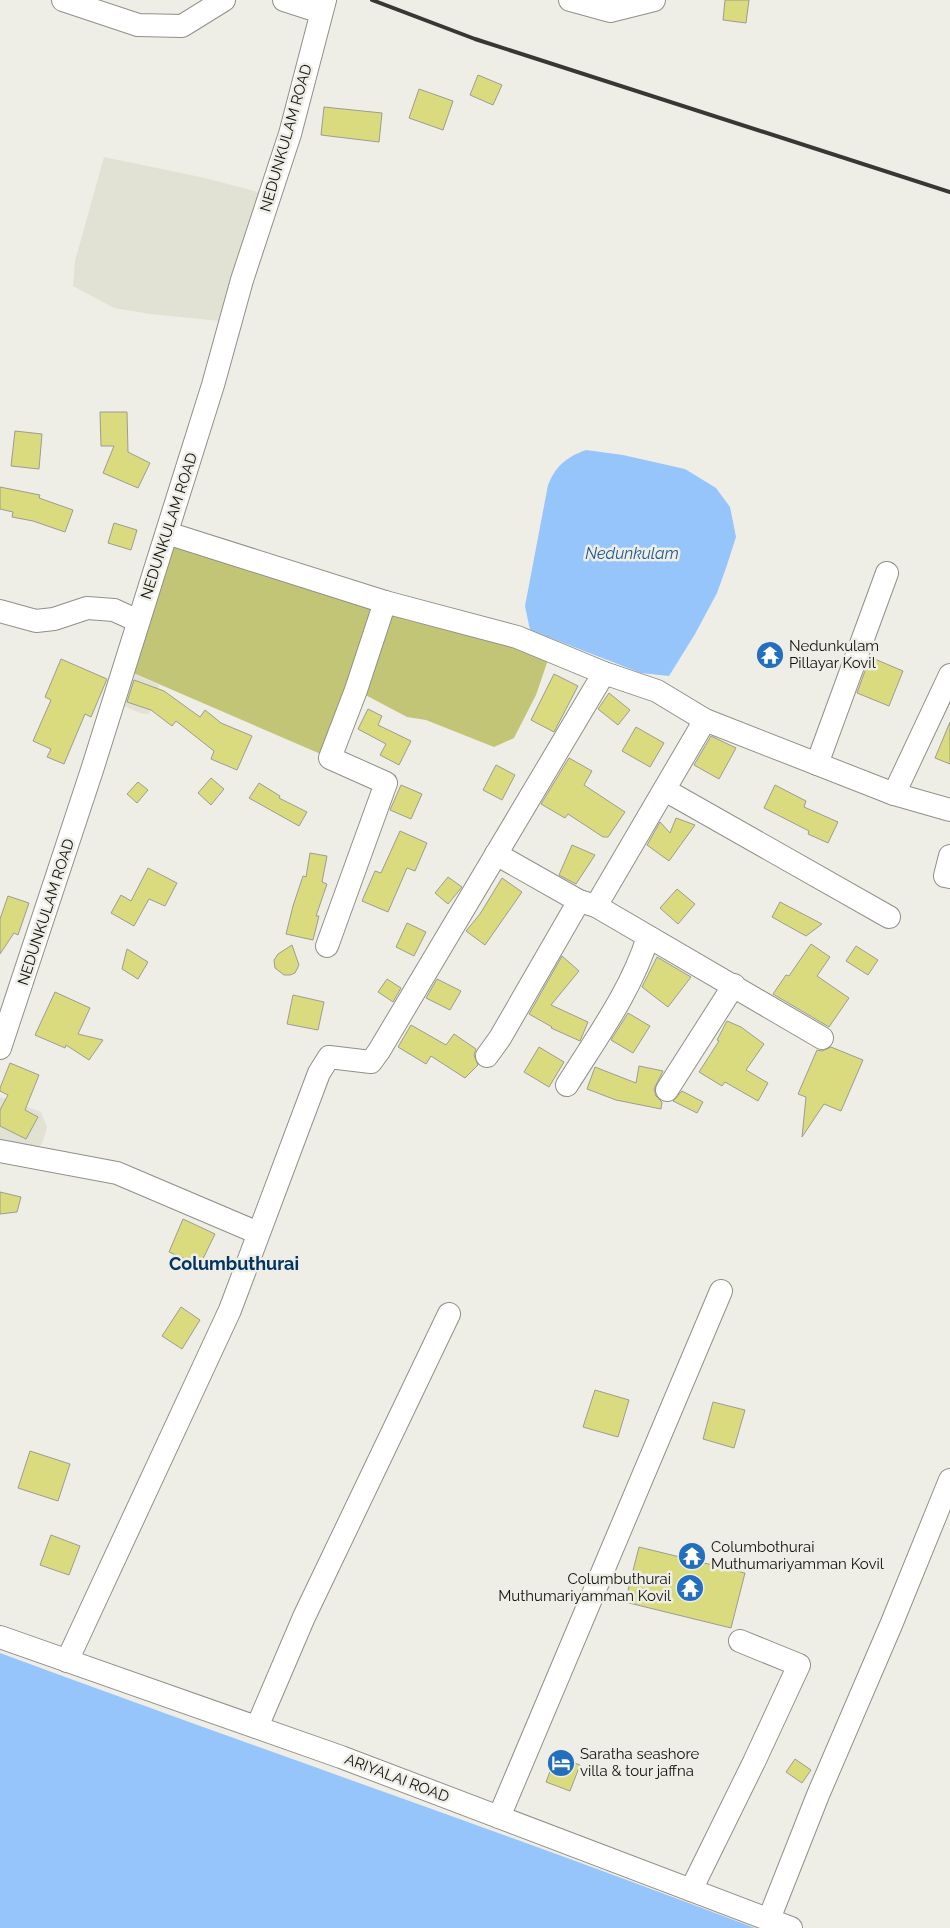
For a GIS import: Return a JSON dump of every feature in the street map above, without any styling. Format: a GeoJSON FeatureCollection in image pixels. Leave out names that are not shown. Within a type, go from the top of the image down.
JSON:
{"type":"FeatureCollection","features":[{"type":"Feature","properties":{"kind":"street"},"geometry":{"type":"LineString","coordinates":[[63,0],[138,25],[182,26],[224,0]]}},
{"type":"Feature","properties":{"kind":"street"},"geometry":{"type":"LineString","coordinates":[[284,0],[323,6]]}},
{"type":"Feature","properties":{"kind":"street"},"geometry":{"type":"LineString","coordinates":[[570,0],[611,6],[654,0]]}},
{"type":"Feature","properties":{"kind":"street","name":"NEDUNKULAM ROAD"},"geometry":{"type":"LineString","coordinates":[[0,1048],[9,990],[92,770],[213,386],[242,280],[290,134],[323,6]]}},
{"type":"Feature","properties":{"kind":"street"},"geometry":{"type":"LineString","coordinates":[[167,533],[385,602],[517,637],[604,673],[658,691],[705,720],[894,794],[950,810]]}},
{"type":"Feature","properties":{"kind":"street"},"geometry":{"type":"LineString","coordinates":[[817,764],[887,573]]}},
{"type":"Feature","properties":{"kind":"street"},"geometry":{"type":"LineString","coordinates":[[326,946],[386,783],[330,758],[356,690],[385,602]]}},
{"type":"Feature","properties":{"kind":"street"},"geometry":{"type":"LineString","coordinates":[[0,611],[36,621],[54,620],[87,608],[114,610],[138,621]]}},
{"type":"Feature","properties":{"kind":"street"},"geometry":{"type":"LineString","coordinates":[[68,1661],[230,1310],[319,1073],[329,1057],[371,1062],[379,1052],[604,673]]}},
{"type":"Feature","properties":{"kind":"street"},"geometry":{"type":"LineString","coordinates":[[894,794],[950,675]]}},
{"type":"Feature","properties":{"kind":"street"},"geometry":{"type":"LineString","coordinates":[[487,1056],[588,903],[666,790],[705,720]]}},
{"type":"Feature","properties":{"kind":"street"},"geometry":{"type":"LineString","coordinates":[[666,790],[889,918]]}},
{"type":"Feature","properties":{"kind":"street"},"geometry":{"type":"LineString","coordinates":[[496,854],[734,985],[822,1038]]}},
{"type":"Feature","properties":{"kind":"street"},"geometry":{"type":"LineString","coordinates":[[950,856],[946,876],[950,877]]}},
{"type":"Feature","properties":{"kind":"street"},"geometry":{"type":"LineString","coordinates":[[567,1085],[617,1006],[641,960],[648,937]]}},
{"type":"Feature","properties":{"kind":"street"},"geometry":{"type":"LineString","coordinates":[[667,1090],[734,985]]}},
{"type":"Feature","properties":{"kind":"street"},"geometry":{"type":"LineString","coordinates":[[0,1151],[117,1173],[258,1232]]}},
{"type":"Feature","properties":{"kind":"street"},"geometry":{"type":"LineString","coordinates":[[498,1817],[722,1291]]}},
{"type":"Feature","properties":{"kind":"street"},"geometry":{"type":"LineString","coordinates":[[257,1727],[304,1617],[449,1314]]}},
{"type":"Feature","properties":{"kind":"street"},"geometry":{"type":"LineString","coordinates":[[769,1919],[950,1480]]}},
{"type":"Feature","properties":{"kind":"street","name":"ARIYALAI ROAD"},"geometry":{"type":"LineString","coordinates":[[0,1637],[341,1757],[791,1928]]}},
{"type":"Feature","properties":{"kind":"street"},"geometry":{"type":"LineString","coordinates":[[691,1890],[799,1665],[740,1641]]}},
{"type":"Feature","properties":{"kind":"shaded area"},"geometry":{"type":"Polygon","coordinates":[[[104,157],[205,178],[269,195],[230,322],[150,314],[114,308],[73,286],[75,261],[104,157]]]}},
{"type":"Feature","properties":{"kind":"shaded area"},"geometry":{"type":"Polygon","coordinates":[[[123,669],[159,685],[157,701],[148,714],[140,713],[113,701],[123,669]]]}},
{"type":"Feature","properties":{"kind":"shaded area"},"geometry":{"type":"Polygon","coordinates":[[[0,1097],[41,1112],[47,1127],[43,1141],[34,1155],[0,1151],[0,1097]]]}},
{"type":"Feature","properties":{"kind":"green space"},"geometry":{"type":"Polygon","coordinates":[[[167,533],[551,651],[536,695],[514,738],[494,747],[426,720],[407,717],[356,690],[330,758],[124,669],[167,533]]]}},
{"type":"Feature","properties":{"kind":"water","name":"Nedunkulam"},"geometry":{"type":"Polygon","coordinates":[[[586,450],[623,455],[685,469],[716,488],[730,507],[736,537],[717,593],[669,676],[641,673],[530,630],[525,606],[548,485],[555,472],[563,463],[586,450]]]}},
{"type":"Feature","properties":{"kind":"water"},"geometry":{"type":"Polygon","coordinates":[[[0,1653],[567,1858],[755,1928],[0,1928],[0,1653]]]}},
{"type":"Feature","properties":{"kind":"building"},"geometry":{"type":"Polygon","coordinates":[[[725,0],[749,0],[746,23],[723,20],[725,0]]]}},
{"type":"Feature","properties":{"kind":"building"},"geometry":{"type":"Polygon","coordinates":[[[478,75],[502,85],[493,105],[470,95],[478,75]]]}},
{"type":"Feature","properties":{"kind":"building"},"geometry":{"type":"Polygon","coordinates":[[[419,89],[453,101],[443,130],[409,118],[419,89]]]}},
{"type":"Feature","properties":{"kind":"building"},"geometry":{"type":"Polygon","coordinates":[[[324,107],[382,113],[379,142],[321,135],[324,107]]]}},
{"type":"Feature","properties":{"kind":"building"},"geometry":{"type":"Polygon","coordinates":[[[100,412],[127,412],[128,452],[150,463],[138,488],[103,473],[114,446],[101,446],[100,412]]]}},
{"type":"Feature","properties":{"kind":"building"},"geometry":{"type":"Polygon","coordinates":[[[15,431],[42,434],[39,469],[11,466],[15,431]]]}},
{"type":"Feature","properties":{"kind":"building"},"geometry":{"type":"Polygon","coordinates":[[[0,487],[40,495],[39,498],[73,510],[65,532],[33,521],[12,517],[13,512],[0,509],[0,487]]]}},
{"type":"Feature","properties":{"kind":"building"},"geometry":{"type":"Polygon","coordinates":[[[114,523],[137,530],[131,550],[108,543],[114,523]]]}},
{"type":"Feature","properties":{"kind":"building"},"geometry":{"type":"Polygon","coordinates":[[[870,657],[903,671],[889,706],[857,693],[870,657]]]}},
{"type":"Feature","properties":{"kind":"building"},"geometry":{"type":"Polygon","coordinates":[[[61,659],[107,679],[91,717],[85,714],[64,764],[47,757],[51,749],[33,741],[51,700],[45,697],[61,659]]]}},
{"type":"Feature","properties":{"kind":"building"},"geometry":{"type":"Polygon","coordinates":[[[554,674],[578,686],[554,732],[531,720],[554,674]]]}},
{"type":"Feature","properties":{"kind":"building"},"geometry":{"type":"Polygon","coordinates":[[[134,680],[164,691],[200,717],[205,710],[221,723],[252,736],[237,770],[211,759],[214,751],[176,721],[172,726],[151,710],[127,702],[134,680]]]}},
{"type":"Feature","properties":{"kind":"building"},"geometry":{"type":"Polygon","coordinates":[[[609,693],[630,710],[618,725],[598,709],[609,693]]]}},
{"type":"Feature","properties":{"kind":"building"},"geometry":{"type":"Polygon","coordinates":[[[368,709],[382,716],[378,725],[411,741],[399,765],[380,755],[386,744],[358,729],[368,709]]]}},
{"type":"Feature","properties":{"kind":"building"},"geometry":{"type":"Polygon","coordinates":[[[950,722],[950,764],[935,758],[950,722]]]}},
{"type":"Feature","properties":{"kind":"building"},"geometry":{"type":"Polygon","coordinates":[[[636,727],[664,743],[650,767],[622,751],[636,727]]]}},
{"type":"Feature","properties":{"kind":"building"},"geometry":{"type":"Polygon","coordinates":[[[711,736],[736,748],[719,779],[694,765],[711,736]]]}},
{"type":"Feature","properties":{"kind":"building"},"geometry":{"type":"Polygon","coordinates":[[[569,758],[592,771],[584,785],[625,812],[608,837],[603,837],[568,814],[565,818],[541,804],[569,758]]]}},
{"type":"Feature","properties":{"kind":"building"},"geometry":{"type":"Polygon","coordinates":[[[496,765],[515,775],[502,800],[483,790],[496,765]]]}},
{"type":"Feature","properties":{"kind":"building"},"geometry":{"type":"Polygon","coordinates":[[[211,778],[224,789],[211,805],[198,793],[211,778]]]}},
{"type":"Feature","properties":{"kind":"building"},"geometry":{"type":"Polygon","coordinates":[[[138,782],[148,790],[137,803],[127,794],[138,782]]]}},
{"type":"Feature","properties":{"kind":"building"},"geometry":{"type":"Polygon","coordinates":[[[259,783],[280,796],[279,798],[307,812],[299,826],[249,798],[259,783]]]}},
{"type":"Feature","properties":{"kind":"building"},"geometry":{"type":"Polygon","coordinates":[[[401,785],[422,794],[411,819],[390,810],[401,785]]]}},
{"type":"Feature","properties":{"kind":"building"},"geometry":{"type":"Polygon","coordinates":[[[775,785],[806,801],[804,807],[838,822],[828,843],[808,834],[809,831],[764,808],[775,785]]]}},
{"type":"Feature","properties":{"kind":"building"},"geometry":{"type":"Polygon","coordinates":[[[676,818],[695,825],[669,861],[647,845],[660,822],[670,833],[676,818]]]}},
{"type":"Feature","properties":{"kind":"building"},"geometry":{"type":"Polygon","coordinates":[[[400,831],[427,843],[415,871],[407,868],[388,912],[362,901],[375,871],[381,873],[400,831]]]}},
{"type":"Feature","properties":{"kind":"building"},"geometry":{"type":"Polygon","coordinates":[[[572,845],[595,855],[576,884],[559,875],[572,845]]]}},
{"type":"Feature","properties":{"kind":"building"},"geometry":{"type":"Polygon","coordinates":[[[310,853],[327,856],[322,882],[327,884],[316,916],[319,916],[313,940],[286,934],[303,876],[306,877],[310,853]]]}},
{"type":"Feature","properties":{"kind":"building"},"geometry":{"type":"Polygon","coordinates":[[[148,868],[177,883],[165,906],[149,899],[134,926],[111,913],[121,895],[131,901],[148,868]]]}},
{"type":"Feature","properties":{"kind":"building"},"geometry":{"type":"Polygon","coordinates":[[[448,877],[462,887],[448,904],[435,893],[448,877]]]}},
{"type":"Feature","properties":{"kind":"building"},"geometry":{"type":"Polygon","coordinates":[[[502,878],[522,892],[485,945],[466,931],[480,914],[502,878]]]}},
{"type":"Feature","properties":{"kind":"building"},"geometry":{"type":"Polygon","coordinates":[[[677,889],[695,904],[678,924],[660,908],[677,889]]]}},
{"type":"Feature","properties":{"kind":"building"},"geometry":{"type":"Polygon","coordinates":[[[8,896],[29,903],[18,935],[14,933],[0,954],[0,919],[8,896]]]}},
{"type":"Feature","properties":{"kind":"building"},"geometry":{"type":"Polygon","coordinates":[[[780,902],[822,924],[806,936],[772,917],[780,902]]]}},
{"type":"Feature","properties":{"kind":"building"},"geometry":{"type":"Polygon","coordinates":[[[407,923],[426,932],[414,956],[396,947],[407,923]]]}},
{"type":"Feature","properties":{"kind":"building"},"geometry":{"type":"Polygon","coordinates":[[[811,944],[830,957],[817,976],[849,998],[829,1027],[773,994],[786,975],[789,976],[811,944]]]}},
{"type":"Feature","properties":{"kind":"building"},"geometry":{"type":"Polygon","coordinates":[[[292,945],[299,965],[295,973],[284,975],[275,968],[274,960],[278,954],[292,945]]]}},
{"type":"Feature","properties":{"kind":"building"},"geometry":{"type":"Polygon","coordinates":[[[856,946],[878,960],[868,975],[846,961],[856,946]]]}},
{"type":"Feature","properties":{"kind":"building"},"geometry":{"type":"Polygon","coordinates":[[[127,949],[148,962],[138,979],[122,969],[127,949]]]}},
{"type":"Feature","properties":{"kind":"building"},"geometry":{"type":"Polygon","coordinates":[[[562,956],[579,971],[551,1005],[588,1022],[580,1041],[551,1028],[529,1014],[562,956]]]}},
{"type":"Feature","properties":{"kind":"building"},"geometry":{"type":"Polygon","coordinates":[[[657,957],[691,977],[668,1007],[642,987],[657,957]]]}},
{"type":"Feature","properties":{"kind":"building"},"geometry":{"type":"Polygon","coordinates":[[[387,979],[401,988],[393,1002],[378,992],[387,979]]]}},
{"type":"Feature","properties":{"kind":"building"},"geometry":{"type":"Polygon","coordinates":[[[437,979],[461,991],[450,1010],[426,998],[437,979]]]}},
{"type":"Feature","properties":{"kind":"building"},"geometry":{"type":"Polygon","coordinates":[[[55,992],[90,1008],[78,1034],[103,1040],[89,1060],[66,1045],[65,1048],[35,1035],[55,992]]]}},
{"type":"Feature","properties":{"kind":"building"},"geometry":{"type":"Polygon","coordinates":[[[293,995],[324,1002],[318,1030],[287,1024],[293,995]]]}},
{"type":"Feature","properties":{"kind":"building"},"geometry":{"type":"Polygon","coordinates":[[[628,1013],[650,1026],[633,1053],[611,1040],[628,1013]]]}},
{"type":"Feature","properties":{"kind":"building"},"geometry":{"type":"Polygon","coordinates":[[[727,1021],[741,1027],[764,1044],[746,1070],[768,1083],[758,1101],[725,1082],[722,1086],[699,1072],[719,1041],[717,1040],[727,1021]]]}},
{"type":"Feature","properties":{"kind":"building"},"geometry":{"type":"Polygon","coordinates":[[[411,1025],[446,1045],[454,1034],[476,1049],[474,1055],[478,1065],[465,1078],[431,1056],[426,1064],[398,1047],[411,1025]]]}},
{"type":"Feature","properties":{"kind":"building"},"geometry":{"type":"Polygon","coordinates":[[[539,1047],[564,1062],[549,1087],[524,1072],[539,1047]]]}},
{"type":"Feature","properties":{"kind":"building"},"geometry":{"type":"Polygon","coordinates":[[[831,1047],[863,1060],[841,1111],[824,1104],[802,1137],[806,1097],[798,1094],[817,1050],[822,1051],[831,1047]]]}},
{"type":"Feature","properties":{"kind":"building"},"geometry":{"type":"Polygon","coordinates":[[[10,1063],[39,1075],[25,1110],[38,1117],[26,1139],[0,1126],[0,1110],[8,1095],[0,1091],[0,1088],[10,1063]]]}},
{"type":"Feature","properties":{"kind":"building"},"geometry":{"type":"Polygon","coordinates":[[[639,1066],[663,1071],[654,1089],[656,1096],[662,1102],[661,1109],[616,1100],[587,1089],[595,1067],[636,1083],[639,1066]]]}},
{"type":"Feature","properties":{"kind":"building"},"geometry":{"type":"Polygon","coordinates":[[[682,1091],[703,1102],[697,1113],[673,1101],[682,1091]]]}},
{"type":"Feature","properties":{"kind":"building"},"geometry":{"type":"Polygon","coordinates":[[[0,1192],[21,1197],[17,1212],[0,1214],[0,1192]]]}},
{"type":"Feature","properties":{"kind":"building"},"geometry":{"type":"Polygon","coordinates":[[[183,1219],[215,1234],[200,1265],[169,1252],[183,1219]]]}},
{"type":"Feature","properties":{"kind":"building"},"geometry":{"type":"Polygon","coordinates":[[[181,1307],[200,1320],[182,1349],[162,1336],[181,1307]]]}},
{"type":"Feature","properties":{"kind":"building"},"geometry":{"type":"Polygon","coordinates":[[[595,1390],[629,1400],[618,1437],[583,1427],[595,1390]]]}},
{"type":"Feature","properties":{"kind":"building"},"geometry":{"type":"Polygon","coordinates":[[[713,1402],[745,1410],[734,1448],[703,1439],[713,1402]]]}},
{"type":"Feature","properties":{"kind":"building"},"geometry":{"type":"Polygon","coordinates":[[[30,1451],[70,1464],[58,1501],[18,1488],[30,1451]]]}},
{"type":"Feature","properties":{"kind":"building"},"geometry":{"type":"Polygon","coordinates":[[[51,1535],[80,1546],[69,1575],[40,1565],[51,1535]]]}},
{"type":"Feature","properties":{"kind":"building"},"geometry":{"type":"Polygon","coordinates":[[[639,1547],[745,1573],[731,1628],[625,1602],[639,1547]]]}},
{"type":"Feature","properties":{"kind":"building"},"geometry":{"type":"Polygon","coordinates":[[[556,1756],[580,1765],[570,1791],[546,1782],[556,1756]]]}},
{"type":"Feature","properties":{"kind":"building"},"geometry":{"type":"Polygon","coordinates":[[[795,1759],[811,1770],[802,1783],[786,1772],[795,1759]]]}},
{"type":"Feature","properties":{"kind":"railway"},"geometry":{"type":"LineString","coordinates":[[372,0],[475,39],[950,192]]}},
{"type":"Feature","properties":{"kind":"place","name":"Nedunkulam Pillayar Kovil"},"geometry":{"type":"Point","coordinates":[770,655]}},
{"type":"Feature","properties":{"kind":"place","name":"Columbothurai Muthumariyamman Kovil"},"geometry":{"type":"Point","coordinates":[692,1556]}},
{"type":"Feature","properties":{"kind":"place","name":"Columbuthurai Muthumariyamman Kovil"},"geometry":{"type":"Point","coordinates":[690,1588]}},
{"type":"Feature","properties":{"kind":"place","name":"Saratha seashore villa & tour jaffna"},"geometry":{"type":"Point","coordinates":[561,1763]}},
{"type":"Feature","properties":{"kind":"district","name":"Columbuthurai"},"geometry":{"type":"Point","coordinates":[234,1264]}}]}
